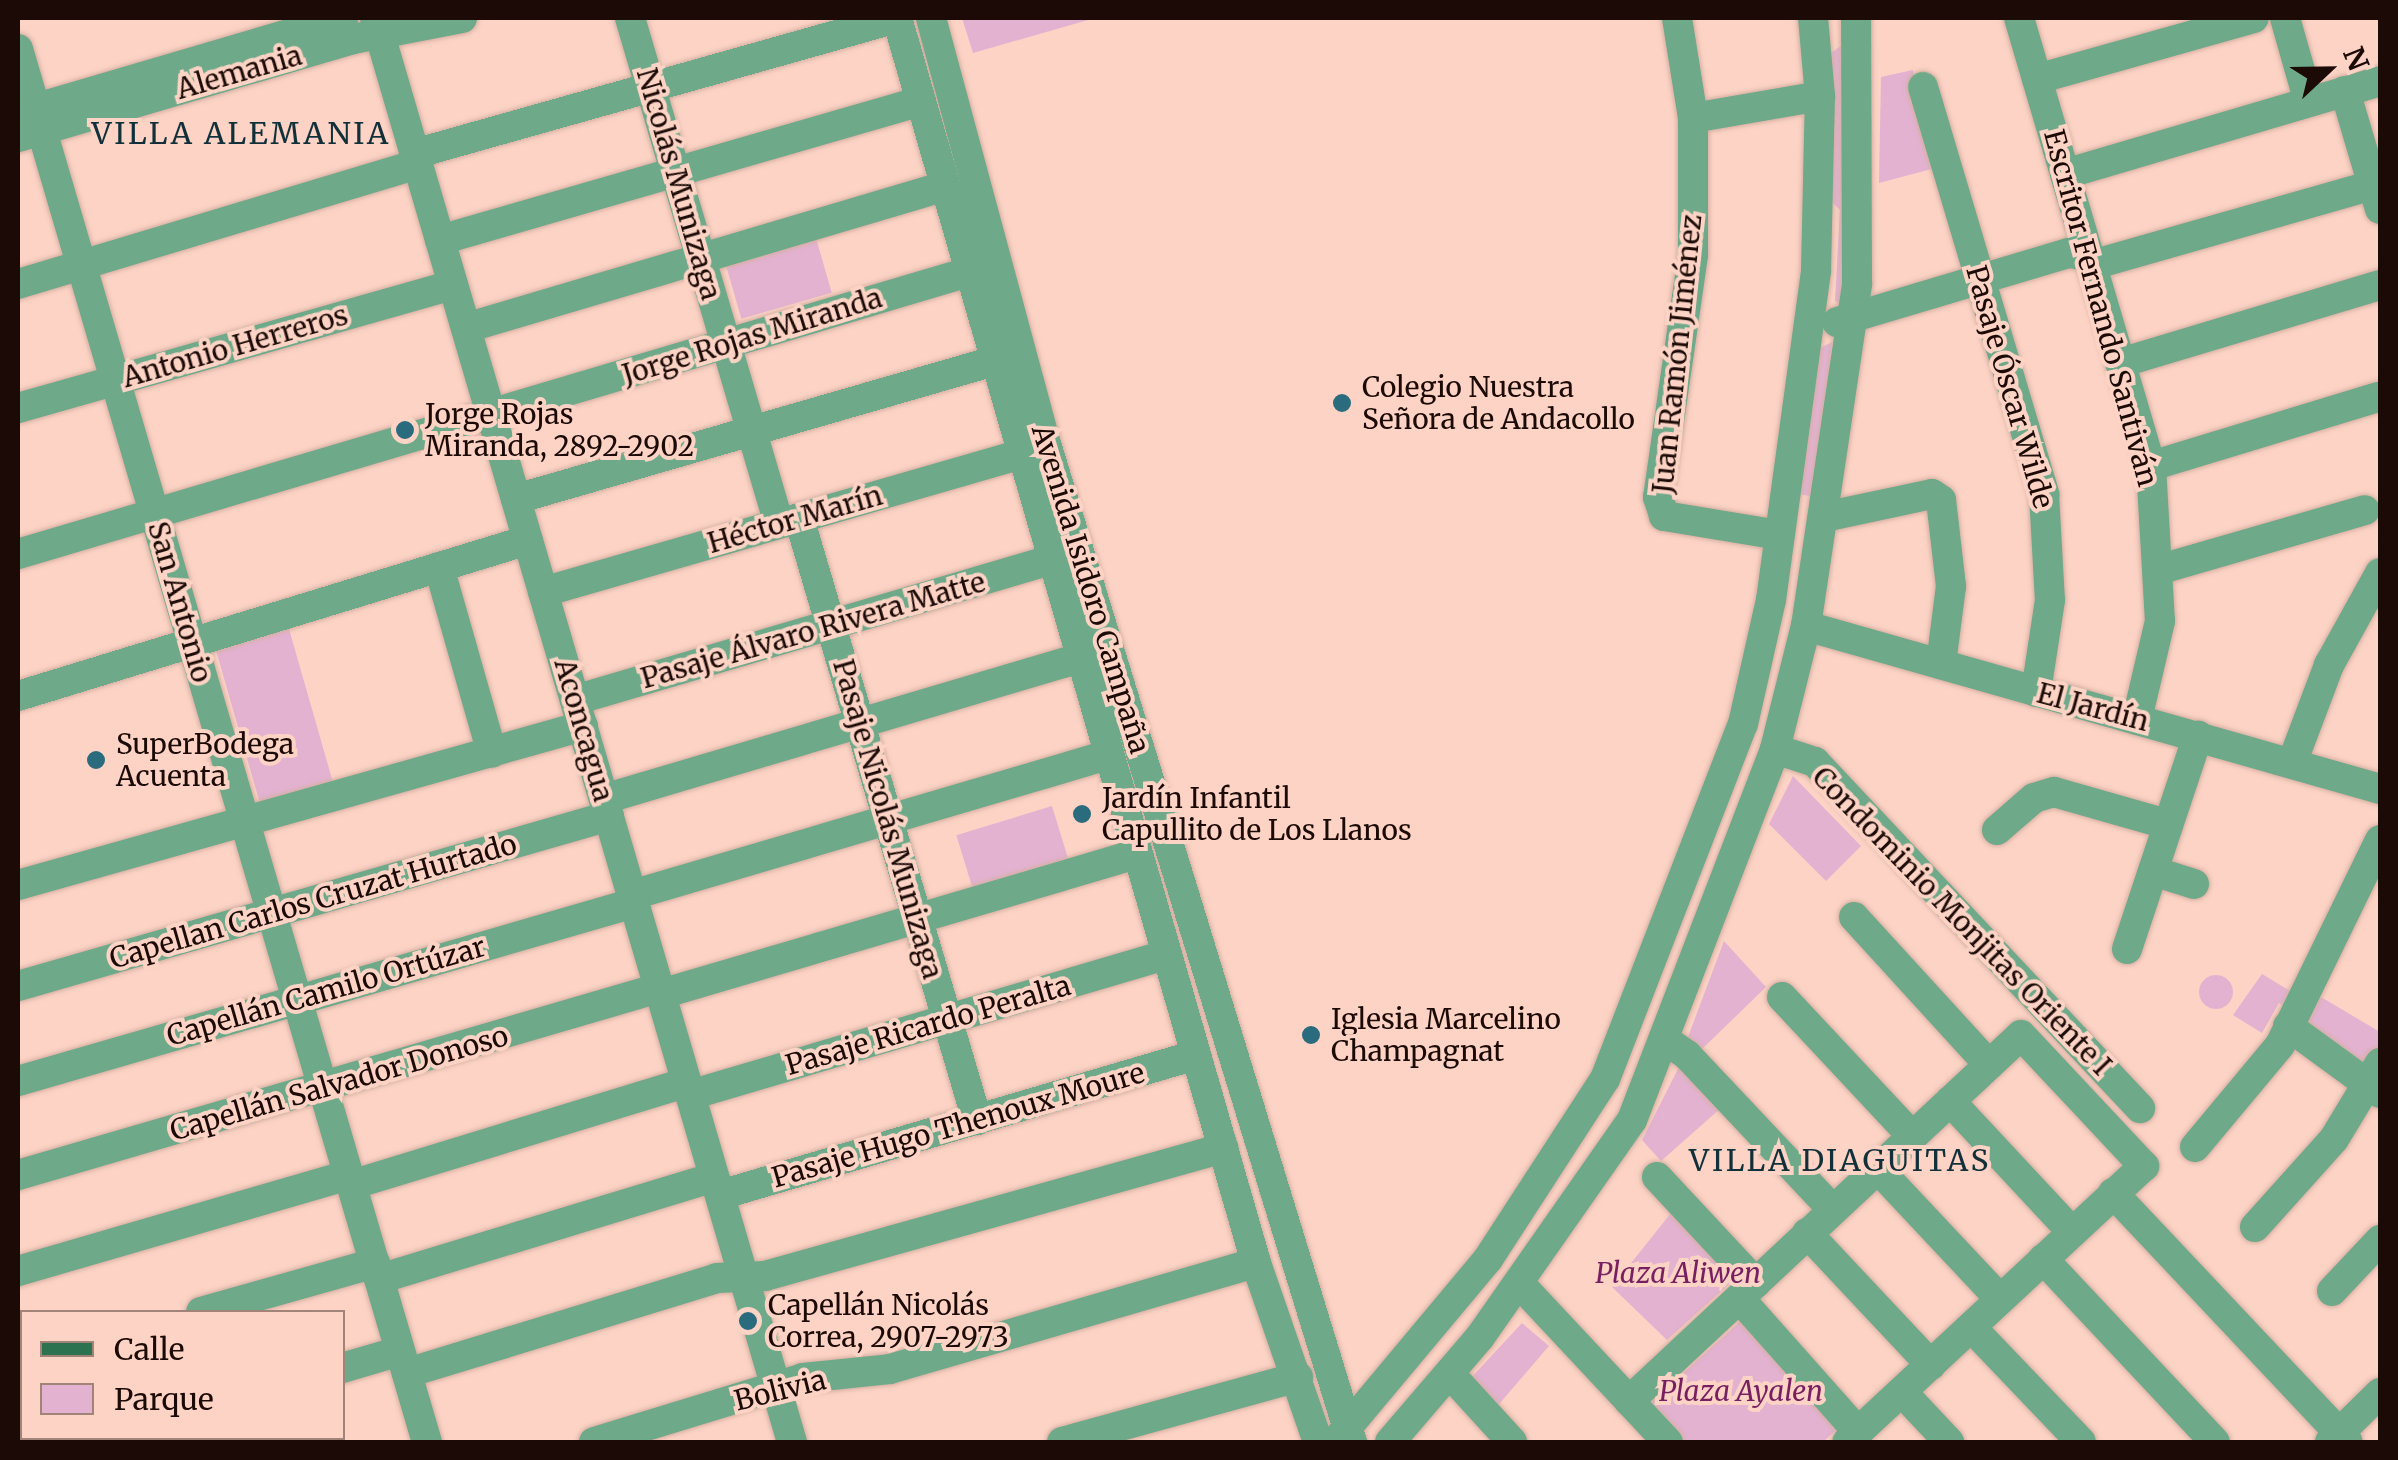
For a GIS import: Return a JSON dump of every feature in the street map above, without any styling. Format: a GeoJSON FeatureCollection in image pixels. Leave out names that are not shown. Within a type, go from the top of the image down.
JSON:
{"type":"FeatureCollection","features":[{"type":"Feature","properties":{"kind":"street","name":"Alemania"},"geometry":{"type":"LineString","coordinates":[[28,122],[343,18]]}},
{"type":"Feature","properties":{"kind":"street","name":"Alemania"},"geometry":{"type":"LineString","coordinates":[[28,122],[377,26],[462,18]]}},
{"type":"Feature","properties":{"kind":"street","name":"Nicolás Munizaga"},"geometry":{"type":"LineString","coordinates":[[630,18],[752,431],[789,521]]}},
{"type":"Feature","properties":{"kind":"street"},"geometry":{"type":"LineString","coordinates":[[18,284],[82,267],[416,158],[897,18]]}},
{"type":"Feature","properties":{"kind":"street","name":"Avenida Isidoro Campaña"},"geometry":{"type":"LineString","coordinates":[[897,18],[993,360],[1033,451],[1051,560],[1256,1263],[1298,1377],[1338,1440]]}},
{"type":"Feature","properties":{"kind":"street","name":"Avenida Isidoro Campaña"},"geometry":{"type":"LineString","coordinates":[[930,18],[1033,451],[1338,1440]]}},
{"type":"Feature","properties":{"kind":"street","name":"Juan Ramón Jiménez"},"geometry":{"type":"LineString","coordinates":[[1677,18],[1693,118],[1693,254],[1658,497],[1664,516],[1779,536]]}},
{"type":"Feature","properties":{"kind":"street","name":"Escritor Fernando Santiván"},"geometry":{"type":"LineString","coordinates":[[2020,18],[2150,466],[2162,569],[2160,621],[2137,719]]}},
{"type":"Feature","properties":{"kind":"street"},"geometry":{"type":"LineString","coordinates":[[2037,79],[2254,18]]}},
{"type":"Feature","properties":{"kind":"street"},"geometry":{"type":"LineString","coordinates":[[2285,18],[2310,102]]}},
{"type":"Feature","properties":{"kind":"street"},"geometry":{"type":"LineString","coordinates":[[1338,1440],[1488,1259],[1605,1080],[1743,724],[1779,536],[1816,270],[1820,96],[1814,27],[1865,20],[1860,220],[1852,319],[1806,626],[1775,749],[1632,1120],[1519,1283],[1450,1374],[1390,1442]]}},
{"type":"Feature","properties":{"kind":"street","name":"Aconcagua"},"geometry":{"type":"LineString","coordinates":[[377,26],[792,1442]]}},
{"type":"Feature","properties":{"kind":"street","name":"San Antonio"},"geometry":{"type":"LineString","coordinates":[[18,49],[28,122],[82,267],[427,1442]]}},
{"type":"Feature","properties":{"kind":"street"},"geometry":{"type":"LineString","coordinates":[[2065,174],[2380,81]]}},
{"type":"Feature","properties":{"kind":"street","name":"Pasaje Óscar Wilde"},"geometry":{"type":"LineString","coordinates":[[1923,87],[2044,494],[2050,600],[2036,692]]}},
{"type":"Feature","properties":{"kind":"street"},"geometry":{"type":"LineString","coordinates":[[1816,270],[1826,322],[1852,319],[2068,253],[2090,260],[2378,193],[2345,91]]}},
{"type":"Feature","properties":{"kind":"street"},"geometry":{"type":"LineString","coordinates":[[1693,118],[1820,96]]}},
{"type":"Feature","properties":{"kind":"street"},"geometry":{"type":"LineString","coordinates":[[440,240],[918,102]]}},
{"type":"Feature","properties":{"kind":"street"},"geometry":{"type":"LineString","coordinates":[[466,328],[943,186]]}},
{"type":"Feature","properties":{"kind":"street","name":"Jorge Rojas Miranda"},"geometry":{"type":"LineString","coordinates":[[18,554],[968,272]]}},
{"type":"Feature","properties":{"kind":"street","name":"Antonio Herreros"},"geometry":{"type":"LineString","coordinates":[[18,408],[453,285]]}},
{"type":"Feature","properties":{"kind":"street"},"geometry":{"type":"LineString","coordinates":[[2120,362],[2380,285]]}},
{"type":"Feature","properties":{"kind":"street"},"geometry":{"type":"LineString","coordinates":[[516,500],[993,360]]}},
{"type":"Feature","properties":{"kind":"street"},"geometry":{"type":"LineString","coordinates":[[2150,466],[2378,397]]}},
{"type":"Feature","properties":{"kind":"street","name":"Héctor Marín"},"geometry":{"type":"LineString","coordinates":[[543,592],[1033,451]]}},
{"type":"Feature","properties":{"kind":"street"},"geometry":{"type":"LineString","coordinates":[[1824,518],[1932,494],[1941,500],[1951,586],[1940,664]]}},
{"type":"Feature","properties":{"kind":"street"},"geometry":{"type":"LineString","coordinates":[[2162,569],[2365,510]]}},
{"type":"Feature","properties":{"kind":"street","name":"Pasaje Nicolás Munizaga"},"geometry":{"type":"LineString","coordinates":[[789,521],[830,625],[976,1120]]}},
{"type":"Feature","properties":{"kind":"street"},"geometry":{"type":"LineString","coordinates":[[18,696],[528,540]]}},
{"type":"Feature","properties":{"kind":"street","name":"Pasaje Álvaro Rivera Matte"},"geometry":{"type":"LineString","coordinates":[[18,885],[492,753],[579,713],[830,625],[1051,560]]}},
{"type":"Feature","properties":{"kind":"street"},"geometry":{"type":"LineString","coordinates":[[439,567],[492,753]]}},
{"type":"Feature","properties":{"kind":"street"},"geometry":{"type":"LineString","coordinates":[[2292,763],[2329,666],[2380,572]]}},
{"type":"Feature","properties":{"kind":"street","name":"El Jardín"},"geometry":{"type":"LineString","coordinates":[[1806,626],[2380,789]]}},
{"type":"Feature","properties":{"kind":"street","name":"Capellan Carlos Cruzat Hurtado"},"geometry":{"type":"LineString","coordinates":[[18,986],[272,912],[860,723],[1080,658]]}},
{"type":"Feature","properties":{"kind":"street"},"geometry":{"type":"LineString","coordinates":[[2127,950],[2198,736]]}},
{"type":"Feature","properties":{"kind":"street","name":"Condominio Monjitas Oriente I"},"geometry":{"type":"LineString","coordinates":[[1775,749],[1825,772],[2140,1108]]}},
{"type":"Feature","properties":{"kind":"street","name":"Capellán Camilo Ortúzar"},"geometry":{"type":"LineString","coordinates":[[18,1081],[1108,755]]}},
{"type":"Feature","properties":{"kind":"street"},"geometry":{"type":"LineString","coordinates":[[1998,830],[2034,798],[2054,792],[2171,810]]}},
{"type":"Feature","properties":{"kind":"street"},"geometry":{"type":"LineString","coordinates":[[2196,1147],[2280,1045],[2356,901],[2380,840]]}},
{"type":"Feature","properties":{"kind":"street","name":"Capellán Salvador Donoso"},"geometry":{"type":"LineString","coordinates":[[18,1175],[1136,854]]}},
{"type":"Feature","properties":{"kind":"street"},"geometry":{"type":"LineString","coordinates":[[2153,871],[2194,884]]}},
{"type":"Feature","properties":{"kind":"street"},"geometry":{"type":"LineString","coordinates":[[1854,917],[1989,1064]]}},
{"type":"Feature","properties":{"kind":"street","name":"Pasaje Ricardo Peralta"},"geometry":{"type":"LineString","coordinates":[[18,1270],[947,1019],[1166,955]]}},
{"type":"Feature","properties":{"kind":"street"},"geometry":{"type":"LineString","coordinates":[[1782,997],[1912,1136]]}},
{"type":"Feature","properties":{"kind":"street"},"geometry":{"type":"LineString","coordinates":[[2255,1227],[2334,1139],[2376,1080],[2288,1026]]}},
{"type":"Feature","properties":{"kind":"street"},"geometry":{"type":"LineString","coordinates":[[1629,1401],[1748,1291],[1832,1208],[2022,1035],[2144,1166],[1853,1437],[1748,1291],[1657,1177]]}},
{"type":"Feature","properties":{"kind":"street"},"geometry":{"type":"LineString","coordinates":[[1665,1040],[1687,1055],[1832,1208]]}},
{"type":"Feature","properties":{"kind":"street","name":"Pasaje Hugo Thenoux Moure"},"geometry":{"type":"LineString","coordinates":[[209,1310],[976,1120],[1196,1055]]}},
{"type":"Feature","properties":{"kind":"street"},"geometry":{"type":"LineString","coordinates":[[1950,1101],[2072,1232]]}},
{"type":"Feature","properties":{"kind":"street"},"geometry":{"type":"LineString","coordinates":[[345,1368],[403,1362],[717,1278],[766,1276],[1222,1148]]}},
{"type":"Feature","properties":{"kind":"street"},"geometry":{"type":"LineString","coordinates":[[1877,1168],[2000,1299]]}},
{"type":"Feature","properties":{"kind":"street"},"geometry":{"type":"LineString","coordinates":[[2113,1193],[2339,1440],[2380,1393]]}},
{"type":"Feature","properties":{"kind":"street"},"geometry":{"type":"LineString","coordinates":[[1808,1233],[1931,1365]]}},
{"type":"Feature","properties":{"kind":"street"},"geometry":{"type":"LineString","coordinates":[[2332,1292],[2380,1240]]}},
{"type":"Feature","properties":{"kind":"street"},"geometry":{"type":"LineString","coordinates":[[2043,1259],[2215,1442]]}},
{"type":"Feature","properties":{"kind":"street","name":"Bolivia"},"geometry":{"type":"LineString","coordinates":[[594,1442],[684,1430],[803,1378],[890,1369],[1256,1263]]}},
{"type":"Feature","properties":{"kind":"street"},"geometry":{"type":"LineString","coordinates":[[1519,1283],[1668,1442]]}},
{"type":"Feature","properties":{"kind":"street"},"geometry":{"type":"LineString","coordinates":[[1971,1327],[2081,1442]]}},
{"type":"Feature","properties":{"kind":"street"},"geometry":{"type":"LineString","coordinates":[[1450,1374],[1512,1442]]}},
{"type":"Feature","properties":{"kind":"street"},"geometry":{"type":"LineString","coordinates":[[1062,1442],[1298,1377]]}},
{"type":"Feature","properties":{"kind":"street"},"geometry":{"type":"LineString","coordinates":[[1902,1392],[1950,1442]]}},
{"type":"Feature","properties":{"kind":"green space"},"geometry":{"type":"Polygon","coordinates":[[[962,18],[1095,18],[973,53],[962,18]]]}},
{"type":"Feature","properties":{"kind":"green space"},"geometry":{"type":"Polygon","coordinates":[[[1842,45],[1849,267],[1841,305],[1835,301],[1840,210],[1831,201],[1831,53],[1842,45]]]}},
{"type":"Feature","properties":{"kind":"green space"},"geometry":{"type":"Polygon","coordinates":[[[1913,70],[1939,167],[1879,183],[1881,77],[1913,70]]]}},
{"type":"Feature","properties":{"kind":"green space"},"geometry":{"type":"Polygon","coordinates":[[[816,238],[832,293],[741,319],[726,264],[816,238]]]}},
{"type":"Feature","properties":{"kind":"green space"},"geometry":{"type":"Polygon","coordinates":[[[1832,342],[1816,497],[1797,494],[1820,348],[1832,342]]]}},
{"type":"Feature","properties":{"kind":"green space"},"geometry":{"type":"Polygon","coordinates":[[[287,622],[334,786],[261,807],[214,643],[287,622]]]}},
{"type":"Feature","properties":{"kind":"green space"},"geometry":{"type":"Polygon","coordinates":[[[1793,776],[1861,846],[1826,881],[1769,824],[1793,776]]]}},
{"type":"Feature","properties":{"kind":"green space"},"geometry":{"type":"Polygon","coordinates":[[[1052,806],[1069,861],[973,891],[956,835],[1052,806]]]}},
{"type":"Feature","properties":{"kind":"green space"},"geometry":{"type":"Polygon","coordinates":[[[1724,941],[1766,987],[1701,1050],[1688,1037],[1724,941]]]}},
{"type":"Feature","properties":{"kind":"green space"},"geometry":{"type":"Polygon","coordinates":[[[2262,974],[2300,997],[2291,1011],[2279,1003],[2262,1033],[2233,1015],[2262,974]]]}},
{"type":"Feature","properties":{"kind":"green space"},"geometry":{"type":"Polygon","coordinates":[[[2216,975],[2228,980],[2233,992],[2228,1004],[2216,1009],[2204,1004],[2199,992],[2204,980],[2216,975]]]}},
{"type":"Feature","properties":{"kind":"green space"},"geometry":{"type":"Polygon","coordinates":[[[2321,997],[2380,1032],[2380,1048],[2366,1073],[2304,1026],[2321,997]]]}},
{"type":"Feature","properties":{"kind":"green space"},"geometry":{"type":"Polygon","coordinates":[[[1681,1063],[1721,1108],[1661,1161],[1642,1140],[1681,1063]]]}},
{"type":"Feature","properties":{"kind":"green space","name":"Plaza Aliwen"},"geometry":{"type":"Polygon","coordinates":[[[1675,1208],[1738,1276],[1667,1340],[1612,1287],[1675,1208]]]}},
{"type":"Feature","properties":{"kind":"green space","name":"Plaza Ayalen"},"geometry":{"type":"Polygon","coordinates":[[[1744,1318],[1842,1425],[1823,1442],[1685,1442],[1649,1404],[1744,1318]]]}},
{"type":"Feature","properties":{"kind":"green space"},"geometry":{"type":"Polygon","coordinates":[[[1522,1323],[1549,1346],[1494,1410],[1469,1380],[1522,1323]]]}},
{"type":"Feature","properties":{"kind":"place","name":"Colegio Nuestra Señora de Andacollo"},"geometry":{"type":"Point","coordinates":[1342,403]}},
{"type":"Feature","properties":{"kind":"place","name":"Jorge Rojas Miranda, 2892-2902"},"geometry":{"type":"Point","coordinates":[405,430]}},
{"type":"Feature","properties":{"kind":"place","name":"SuperBodega Acuenta"},"geometry":{"type":"Point","coordinates":[96,760]}},
{"type":"Feature","properties":{"kind":"place","name":"Jardín Infantil Capullito de Los Llanos"},"geometry":{"type":"Point","coordinates":[1082,814]}},
{"type":"Feature","properties":{"kind":"place","name":"Iglesia Marcelino Champagnat"},"geometry":{"type":"Point","coordinates":[1311,1035]}},
{"type":"Feature","properties":{"kind":"place","name":"Capellán Nicolás Correa, 2907-2973"},"geometry":{"type":"Point","coordinates":[748,1321]}},
{"type":"Feature","properties":{"kind":"district","name":"VILLA ALEMANIA"},"geometry":{"type":"Point","coordinates":[241,133]}},
{"type":"Feature","properties":{"kind":"district","name":"VILLA DIAGUITAS"},"geometry":{"type":"Point","coordinates":[1840,1160]}}]}
